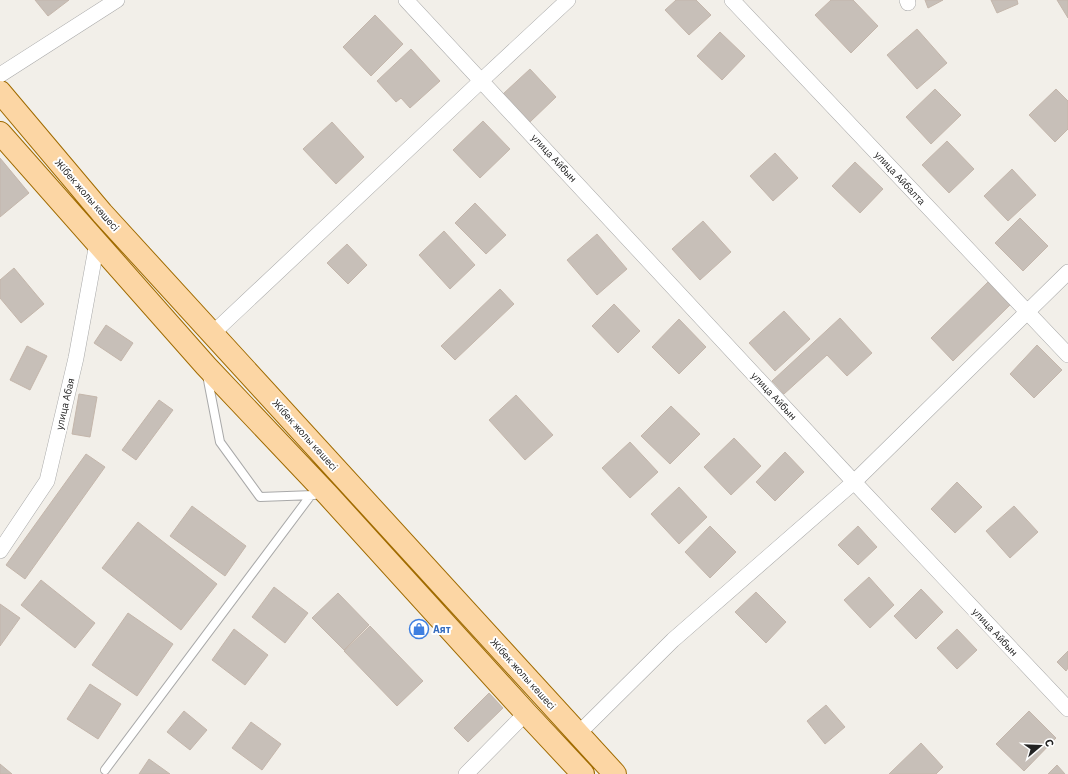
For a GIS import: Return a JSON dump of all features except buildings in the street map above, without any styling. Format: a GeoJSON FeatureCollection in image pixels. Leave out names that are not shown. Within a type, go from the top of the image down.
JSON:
{"type":"FeatureCollection","features":[{"type":"Feature","properties":{"kind":"main road","name":"Жібек жолы көшесі"},"geometry":{"type":"LineString","coordinates":[[0,92],[102,213],[615,774]]}},
{"type":"Feature","properties":{"kind":"main road"},"geometry":{"type":"LineString","coordinates":[[0,133],[320,495],[583,774]]}},
{"type":"Feature","properties":{"kind":"street"},"geometry":{"type":"LineString","coordinates":[[0,75],[116,0]]}},
{"type":"Feature","properties":{"kind":"street","name":"улица Айбын"},"geometry":{"type":"LineString","coordinates":[[406,0],[482,80],[854,482],[1068,709]]}},
{"type":"Feature","properties":{"kind":"street"},"geometry":{"type":"LineString","coordinates":[[212,334],[568,0]]}},
{"type":"Feature","properties":{"kind":"street","name":"улица Айбалта"},"geometry":{"type":"LineString","coordinates":[[732,0],[1068,355]]}},
{"type":"Feature","properties":{"kind":"street","name":"улица Абая"},"geometry":{"type":"LineString","coordinates":[[0,551],[47,481],[76,358],[97,243]]}},
{"type":"Feature","properties":{"kind":"street"},"geometry":{"type":"LineString","coordinates":[[578,734],[673,640],[854,482],[1068,272]]}},
{"type":"Feature","properties":{"kind":"street"},"geometry":{"type":"LineString","coordinates":[[466,774],[526,713]]}},
{"type":"Feature","properties":{"kind":"lane"},"geometry":{"type":"LineString","coordinates":[[206,366],[220,442],[260,497],[320,495]]}},
{"type":"Feature","properties":{"kind":"lane"},"geometry":{"type":"LineString","coordinates":[[104,770],[320,495]]}},
{"type":"Feature","properties":{"kind":"place","name":"Аят"},"geometry":{"type":"Point","coordinates":[419,629]}}]}
